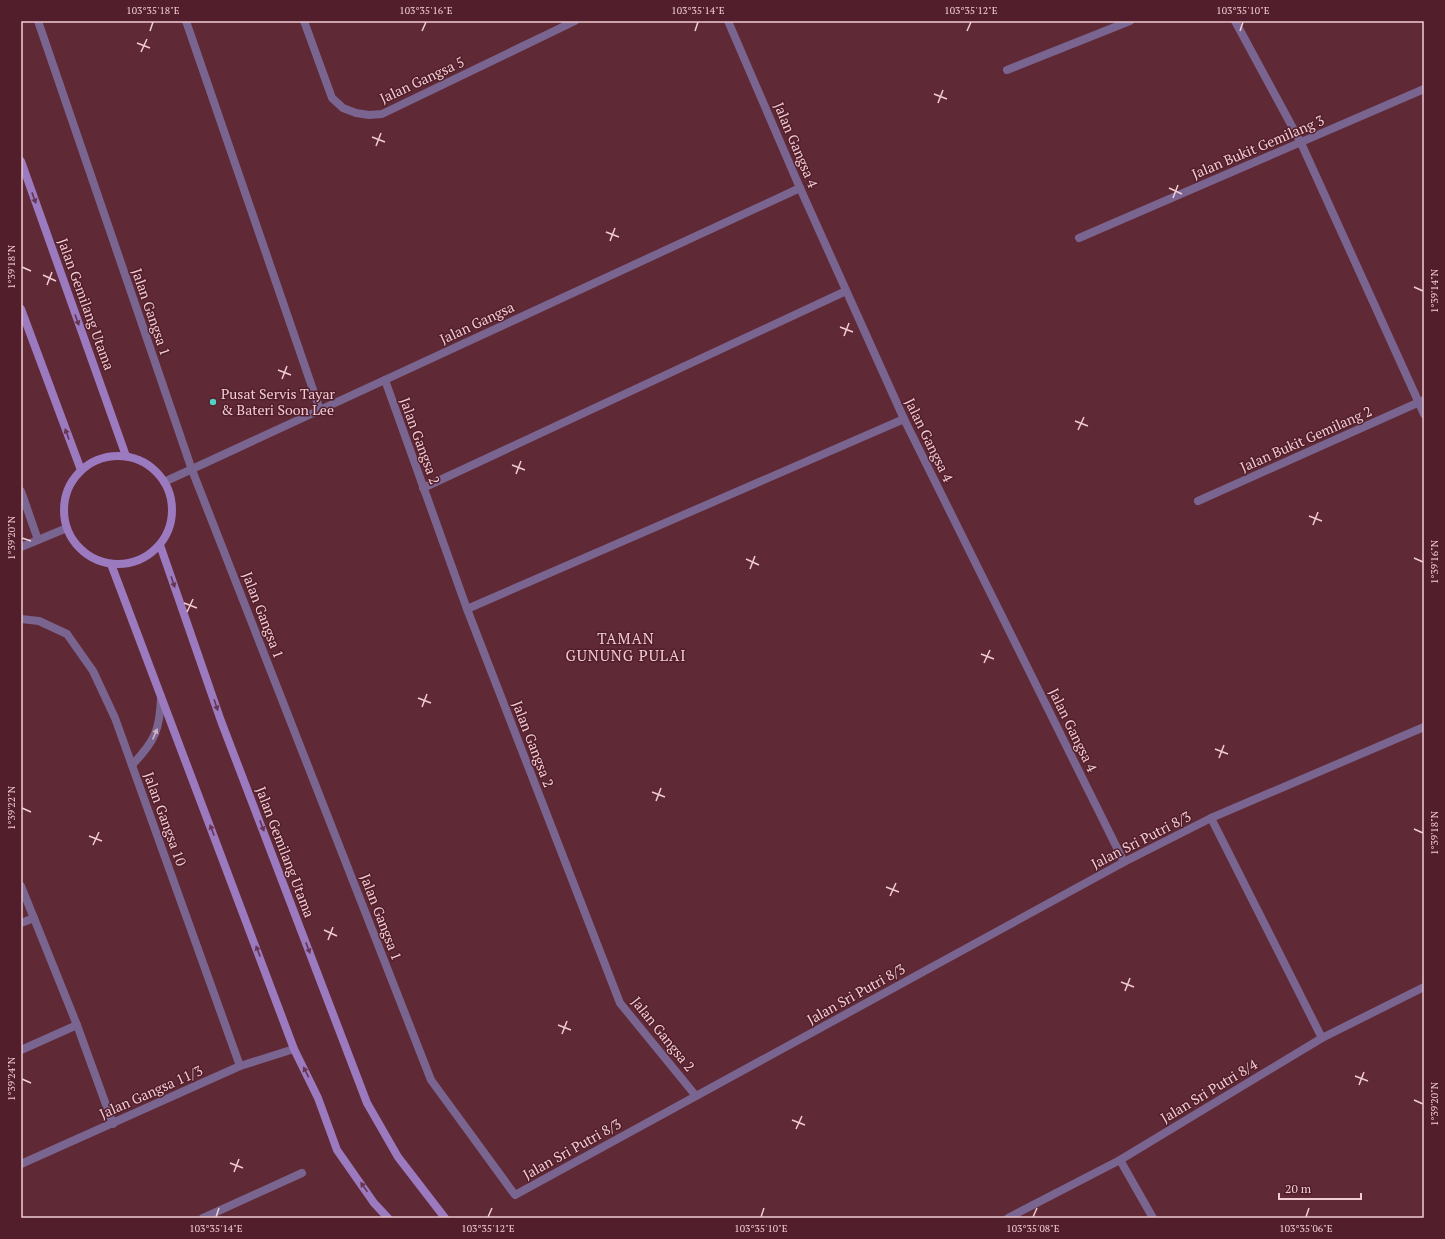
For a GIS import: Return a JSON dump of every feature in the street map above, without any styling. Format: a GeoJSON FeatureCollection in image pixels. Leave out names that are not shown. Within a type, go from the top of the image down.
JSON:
{"type":"FeatureCollection","features":[{"type":"Feature","properties":{"kind":"main road","name":"Jalan Gemilang Utama"},"geometry":{"type":"LineString","coordinates":[[21,161],[126,456]]}},
{"type":"Feature","properties":{"kind":"main road"},"geometry":{"type":"LineString","coordinates":[[21,309],[81,470]]}},
{"type":"Feature","properties":{"kind":"main road"},"geometry":{"type":"LineString","coordinates":[[126,456],[141,461],[154,470],[164,482],[171,498],[172,514],[169,531],[160,545],[146,557],[129,564],[112,564],[95,559],[80,550],[70,536],[64,519],[64,501],[70,484],[81,470],[94,462],[109,457],[126,456]]}},
{"type":"Feature","properties":{"kind":"main road","name":"Jalan Gemilang Utama"},"geometry":{"type":"LineString","coordinates":[[160,545],[221,721],[367,1103],[398,1157],[445,1218]]}},
{"type":"Feature","properties":{"kind":"main road"},"geometry":{"type":"LineString","coordinates":[[112,564],[294,1049],[318,1098],[338,1150],[374,1203],[388,1218]]}},
{"type":"Feature","properties":{"kind":"street","name":"Jalan Gangsa 1"},"geometry":{"type":"LineString","coordinates":[[38,21],[192,470],[431,1080],[515,1195]]}},
{"type":"Feature","properties":{"kind":"street"},"geometry":{"type":"LineString","coordinates":[[186,21],[320,410]]}},
{"type":"Feature","properties":{"kind":"street","name":"Jalan Gangsa 5"},"geometry":{"type":"LineString","coordinates":[[304,21],[332,98],[343,108],[356,113],[369,115],[382,114],[575,21]]}},
{"type":"Feature","properties":{"kind":"street","name":"Jalan Gangsa 4"},"geometry":{"type":"LineString","coordinates":[[728,21],[800,188],[904,419],[1124,862]]}},
{"type":"Feature","properties":{"kind":"street"},"geometry":{"type":"LineString","coordinates":[[1007,70],[1130,21]]}},
{"type":"Feature","properties":{"kind":"street"},"geometry":{"type":"LineString","coordinates":[[1235,21],[1301,143],[1421,401],[1424,414]]}},
{"type":"Feature","properties":{"kind":"street","name":"Jalan Bukit Gemilang 3"},"geometry":{"type":"LineString","coordinates":[[1079,238],[1424,89]]}},
{"type":"Feature","properties":{"kind":"street","name":"Jalan Gangsa"},"geometry":{"type":"LineString","coordinates":[[164,482],[800,188]]}},
{"type":"Feature","properties":{"kind":"street"},"geometry":{"type":"LineString","coordinates":[[423,488],[846,291]]}},
{"type":"Feature","properties":{"kind":"street","name":"Jalan Gangsa 2"},"geometry":{"type":"LineString","coordinates":[[384,380],[467,609],[620,1003],[696,1096]]}},
{"type":"Feature","properties":{"kind":"street","name":"Jalan Bukit Gemilang 2"},"geometry":{"type":"LineString","coordinates":[[1198,501],[1421,401]]}},
{"type":"Feature","properties":{"kind":"street"},"geometry":{"type":"LineString","coordinates":[[467,609],[904,419]]}},
{"type":"Feature","properties":{"kind":"street"},"geometry":{"type":"LineString","coordinates":[[21,491],[38,540]]}},
{"type":"Feature","properties":{"kind":"street"},"geometry":{"type":"LineString","coordinates":[[21,547],[67,528]]}},
{"type":"Feature","properties":{"kind":"street","name":"Jalan Gangsa 10"},"geometry":{"type":"LineString","coordinates":[[21,619],[40,621],[68,634],[93,671],[115,718],[240,1066]]}},
{"type":"Feature","properties":{"kind":"street"},"geometry":{"type":"LineString","coordinates":[[132,765],[148,749],[156,734],[160,718],[161,695]]}},
{"type":"Feature","properties":{"kind":"street","name":"Jalan Sri Putri 8/3"},"geometry":{"type":"LineString","coordinates":[[515,1195],[1124,862],[1211,818],[1424,727]]}},
{"type":"Feature","properties":{"kind":"street"},"geometry":{"type":"LineString","coordinates":[[1211,818],[1322,1038]]}},
{"type":"Feature","properties":{"kind":"street"},"geometry":{"type":"LineString","coordinates":[[21,886],[77,1025],[113,1124]]}},
{"type":"Feature","properties":{"kind":"street"},"geometry":{"type":"LineString","coordinates":[[21,924],[34,918]]}},
{"type":"Feature","properties":{"kind":"street","name":"Jalan Sri Putri 8/4"},"geometry":{"type":"LineString","coordinates":[[1008,1218],[1120,1160],[1322,1038],[1424,987]]}},
{"type":"Feature","properties":{"kind":"street"},"geometry":{"type":"LineString","coordinates":[[21,1050],[77,1025]]}},
{"type":"Feature","properties":{"kind":"street","name":"Jalan Gangsa 11/3"},"geometry":{"type":"LineString","coordinates":[[21,1164],[240,1066],[294,1049]]}},
{"type":"Feature","properties":{"kind":"street"},"geometry":{"type":"LineString","coordinates":[[1120,1160],[1153,1218]]}},
{"type":"Feature","properties":{"kind":"street"},"geometry":{"type":"LineString","coordinates":[[203,1218],[302,1173]]}},
{"type":"Feature","properties":{"kind":"place","name":"Pusat Servis Tayar & Bateri Soon Lee"},"geometry":{"type":"Point","coordinates":[213,402]}},
{"type":"Feature","properties":{"kind":"district","name":"TAMAN GUNUNG PULAI"},"geometry":{"type":"Point","coordinates":[626,648]}}]}
